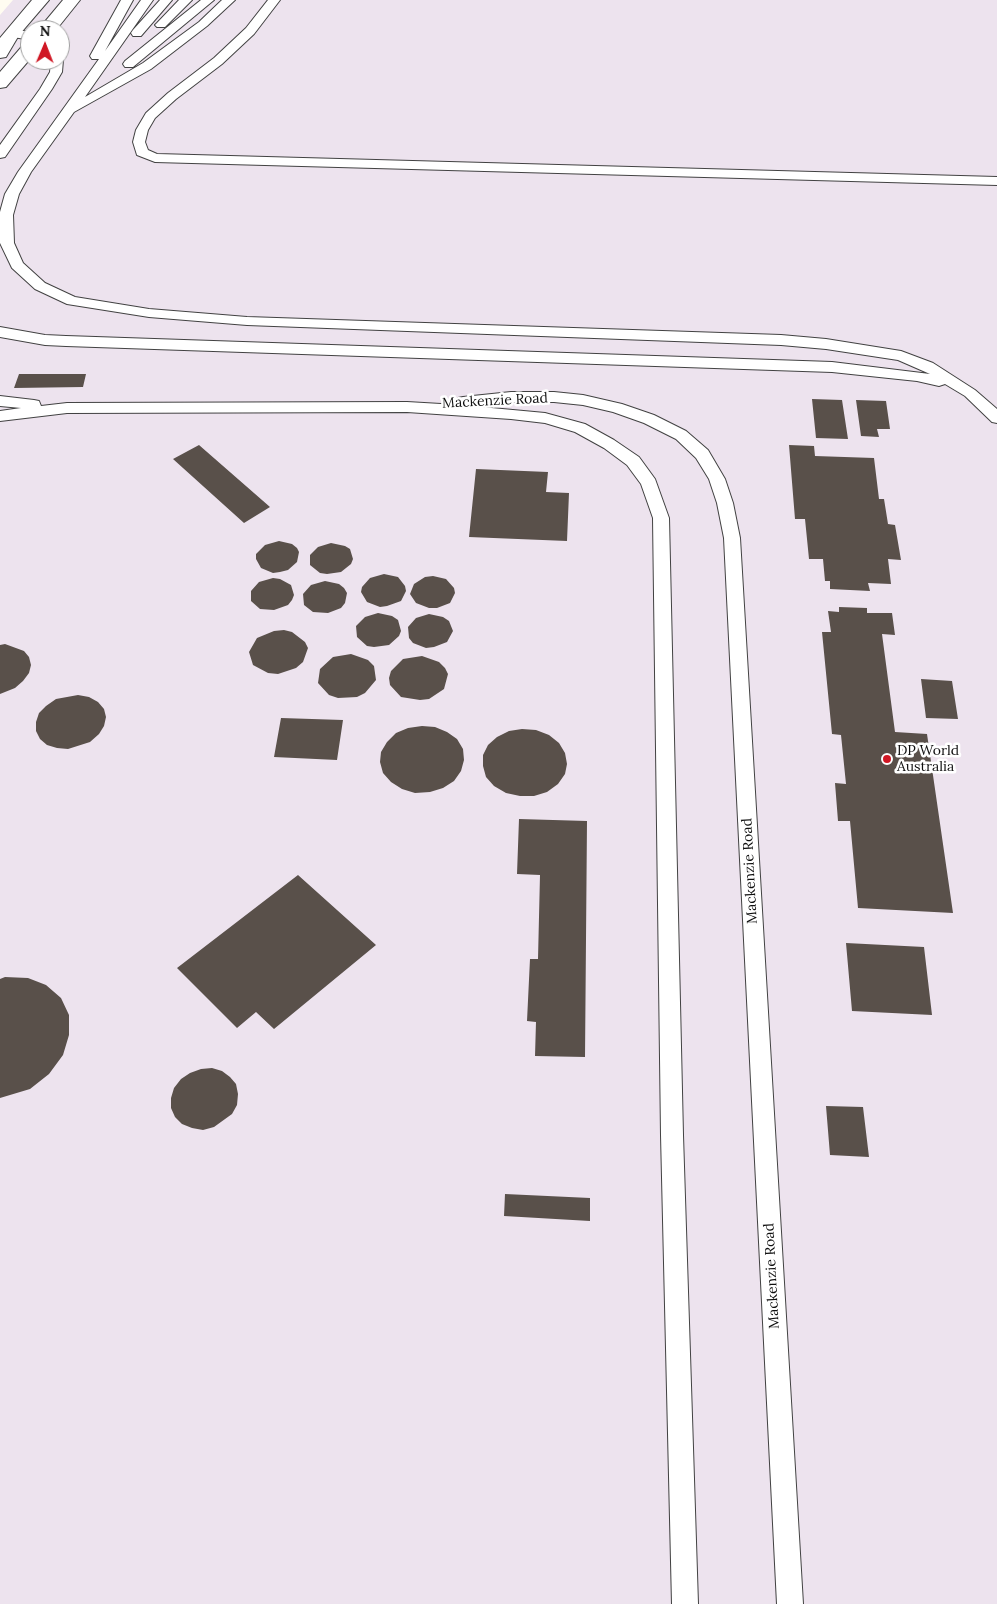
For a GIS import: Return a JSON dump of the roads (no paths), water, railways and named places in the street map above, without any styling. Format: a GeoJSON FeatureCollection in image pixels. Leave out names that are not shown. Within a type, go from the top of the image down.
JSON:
{"type":"FeatureCollection","features":[{"type":"Feature","properties":{"kind":"street"},"geometry":{"type":"LineString","coordinates":[[0,53],[12,34],[41,0]]}},
{"type":"Feature","properties":{"kind":"street"},"geometry":{"type":"LineString","coordinates":[[55,20],[72,0]]}},
{"type":"Feature","properties":{"kind":"street"},"geometry":{"type":"LineString","coordinates":[[0,83],[20,60]]}},
{"type":"Feature","properties":{"kind":"lane"},"geometry":{"type":"LineString","coordinates":[[69,111],[104,40],[127,0]]}},
{"type":"Feature","properties":{"kind":"lane"},"geometry":{"type":"LineString","coordinates":[[147,0],[12,194],[6,215],[7,243],[17,264],[40,286],[72,301],[149,313],[248,321],[781,340],[826,344],[900,356],[928,366],[970,393],[997,418]]}},
{"type":"Feature","properties":{"kind":"lane"},"geometry":{"type":"LineString","coordinates":[[69,111],[166,0]]}},
{"type":"Feature","properties":{"kind":"lane"},"geometry":{"type":"LineString","coordinates":[[69,111],[186,0]]}},
{"type":"Feature","properties":{"kind":"lane"},"geometry":{"type":"LineString","coordinates":[[69,111],[208,0]]}},
{"type":"Feature","properties":{"kind":"lane"},"geometry":{"type":"LineString","coordinates":[[69,111],[147,66],[203,24],[229,0]]}},
{"type":"Feature","properties":{"kind":"lane"},"geometry":{"type":"LineString","coordinates":[[274,0],[250,31],[218,61],[172,96],[150,116],[142,130],[139,142],[142,152],[155,158],[997,181]]}},
{"type":"Feature","properties":{"kind":"lane"},"geometry":{"type":"LineString","coordinates":[[12,34],[20,35]]}},
{"type":"Feature","properties":{"kind":"lane"},"geometry":{"type":"LineString","coordinates":[[0,154],[46,89],[56,70]]}},
{"type":"Feature","properties":{"kind":"lane"},"geometry":{"type":"LineString","coordinates":[[0,332],[45,340],[66,341],[832,367],[917,376],[947,383],[970,393]]}},
{"type":"Feature","properties":{"kind":"lane","name":"Mackenzie Road"},"geometry":{"type":"LineString","coordinates":[[407,407],[511,397],[537,397],[583,400],[618,408],[649,418],[681,435],[702,454],[717,479],[725,503],[732,538],[790,1604]]}},
{"type":"Feature","properties":{"kind":"lane","name":"Mackenzie Road"},"geometry":{"type":"LineString","coordinates":[[0,401],[67,408],[407,407],[545,418],[580,428],[609,444],[633,462],[650,484],[661,518],[672,1125],[684,1604]]}},
{"type":"Feature","properties":{"kind":"lane","name":"Mackenzie Road"},"geometry":{"type":"LineString","coordinates":[[0,416],[67,408]]}},
{"type":"Feature","properties":{"kind":"place","name":"DP World Australia"},"geometry":{"type":"Point","coordinates":[887,759]}}]}
